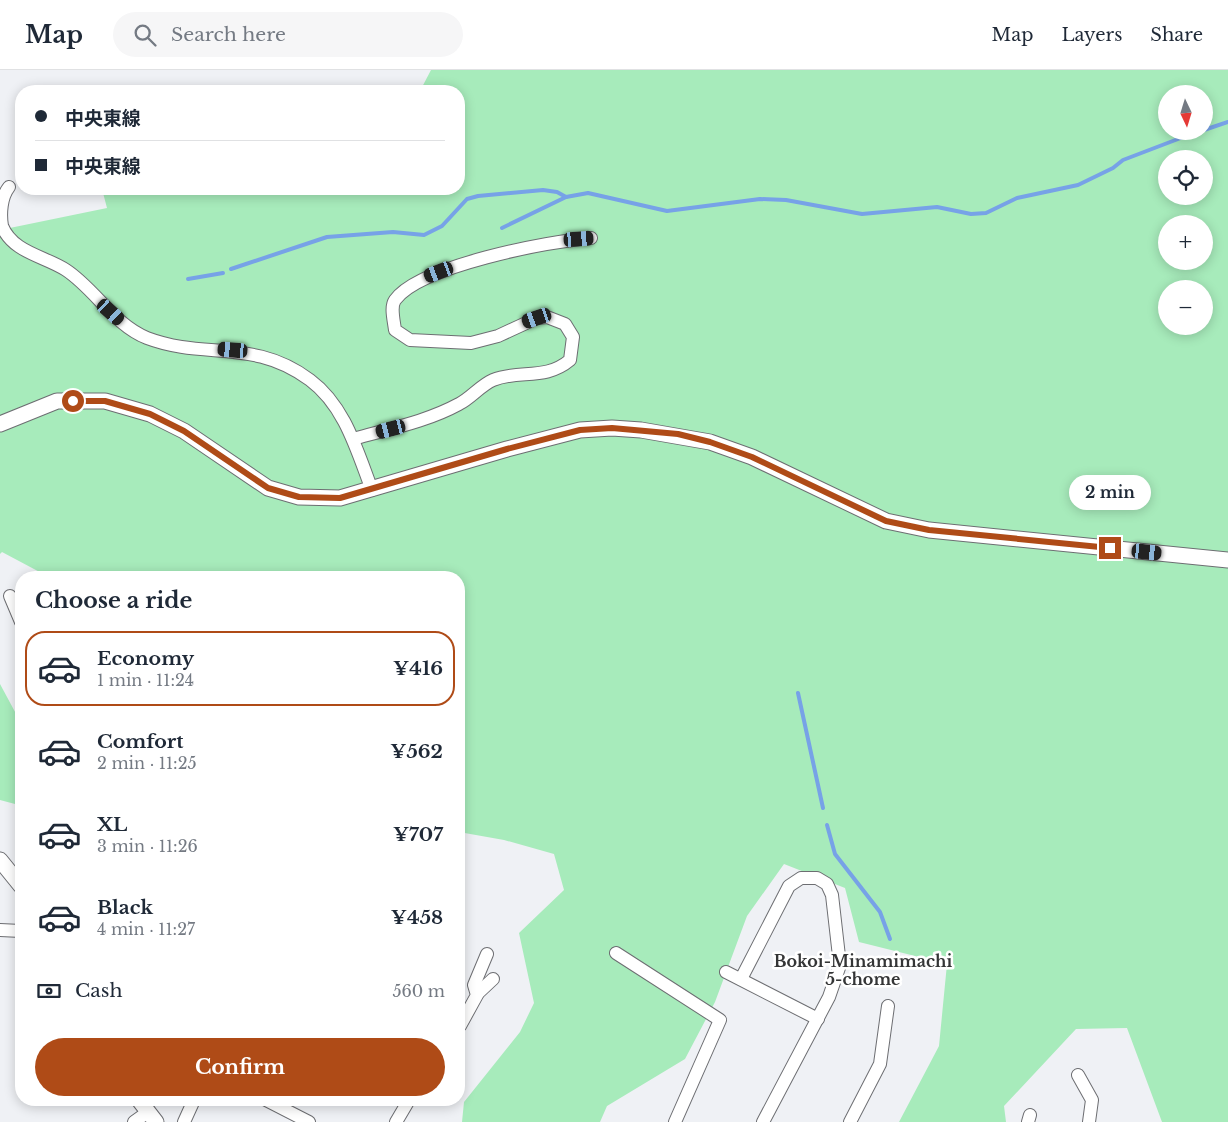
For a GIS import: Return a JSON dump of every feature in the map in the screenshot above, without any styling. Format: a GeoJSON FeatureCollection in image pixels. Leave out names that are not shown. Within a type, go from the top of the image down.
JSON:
{"type":"FeatureCollection","features":[{"type":"Feature","properties":{"kind":"street"},"geometry":{"type":"LineString","coordinates":[[9,187],[1,203],[0,217],[2,227],[11,240],[31,254],[67,270],[133,330],[146,338],[165,343],[233,350],[272,358],[309,379],[325,392],[336,407],[353,439],[372,490]]}},
{"type":"Feature","properties":{"kind":"street"},"geometry":{"type":"LineString","coordinates":[[353,439],[436,414],[459,404],[493,380],[538,374],[560,368],[570,360],[573,337],[565,324],[556,319],[537,318],[498,336],[471,343],[410,340],[395,330],[393,316],[394,301],[427,276],[452,267],[567,239],[591,238]]}},
{"type":"Feature","properties":{"kind":"street"},"geometry":{"type":"LineString","coordinates":[[0,424],[57,401],[105,401],[150,414],[184,431],[268,488],[299,497],[340,498],[507,449],[580,430],[612,428],[641,430],[710,442],[752,457],[886,521],[929,530],[1228,560]]}},
{"type":"Feature","properties":{"kind":"street"},"geometry":{"type":"LineString","coordinates":[[10,596],[15,608]]}},
{"type":"Feature","properties":{"kind":"street"},"geometry":{"type":"LineString","coordinates":[[0,861],[15,879]]}},
{"type":"Feature","properties":{"kind":"street"},"geometry":{"type":"LineString","coordinates":[[741,980],[789,886],[801,878],[816,878],[827,884],[832,895],[840,965],[829,997],[767,1120]]}},
{"type":"Feature","properties":{"kind":"street"},"geometry":{"type":"LineString","coordinates":[[0,930],[15,931]]}},
{"type":"Feature","properties":{"kind":"street"},"geometry":{"type":"LineString","coordinates":[[616,953],[720,1020],[675,1122]]}},
{"type":"Feature","properties":{"kind":"street"},"geometry":{"type":"LineString","coordinates":[[477,994],[474,985],[487,954]]}},
{"type":"Feature","properties":{"kind":"street"},"geometry":{"type":"LineString","coordinates":[[726,972],[818,1018]]}},
{"type":"Feature","properties":{"kind":"street"},"geometry":{"type":"LineString","coordinates":[[465,1019],[477,994],[493,979]]}},
{"type":"Feature","properties":{"kind":"street"},"geometry":{"type":"LineString","coordinates":[[850,1122],[880,1064],[888,1006]]}},
{"type":"Feature","properties":{"kind":"street"},"geometry":{"type":"LineString","coordinates":[[1078,1075],[1092,1100],[1089,1122]]}},
{"type":"Feature","properties":{"kind":"street"},"geometry":{"type":"LineString","coordinates":[[184,1122],[191,1106]]}},
{"type":"Feature","properties":{"kind":"street"},"geometry":{"type":"LineString","coordinates":[[278,1106],[309,1122]]}},
{"type":"Feature","properties":{"kind":"street"},"geometry":{"type":"LineString","coordinates":[[396,1122],[405,1106]]}},
{"type":"Feature","properties":{"kind":"street"},"geometry":{"type":"LineString","coordinates":[[134,1122],[148,1111]]}},
{"type":"Feature","properties":{"kind":"green space"},"geometry":{"type":"Polygon","coordinates":[[[431,70],[1228,70],[1228,1122],[1162,1122],[1127,1028],[1076,1029],[1004,1106],[1006,1122],[899,1122],[939,1046],[947,964],[859,942],[845,888],[784,864],[747,916],[715,1002],[685,1059],[607,1106],[600,1122],[462,1122],[465,1101],[520,1032],[534,1003],[519,933],[564,890],[554,854],[504,840],[465,833],[465,571],[38,571],[2,552],[0,554],[0,230],[107,208],[104,195],[465,195],[465,85],[423,85],[431,70]]]}},
{"type":"Feature","properties":{"kind":"green space"},"geometry":{"type":"Polygon","coordinates":[[[0,684],[15,712],[15,804],[0,800],[0,684]]]}},
{"type":"Feature","properties":{"kind":"waterway"},"geometry":{"type":"LineString","coordinates":[[1213,127],[1228,122]]}},
{"type":"Feature","properties":{"kind":"waterway"},"geometry":{"type":"LineString","coordinates":[[231,269],[327,237],[393,232],[424,235],[442,226],[467,199],[478,196],[543,190],[557,192],[566,197],[588,193],[667,211],[760,199],[786,200],[862,214],[937,207],[971,214],[986,213],[1017,198],[1078,185],[1113,168],[1123,160],[1175,140]]}},
{"type":"Feature","properties":{"kind":"waterway"},"geometry":{"type":"LineString","coordinates":[[502,228],[566,197]]}},
{"type":"Feature","properties":{"kind":"waterway"},"geometry":{"type":"LineString","coordinates":[[188,279],[223,273]]}},
{"type":"Feature","properties":{"kind":"waterway"},"geometry":{"type":"LineString","coordinates":[[798,693],[823,808]]}},
{"type":"Feature","properties":{"kind":"waterway"},"geometry":{"type":"LineString","coordinates":[[827,825],[835,854],[880,912],[890,939]]}},
{"type":"Feature","properties":{"kind":"district","name":"Bokoi-Minamimachi 5-chome"},"geometry":{"type":"Point","coordinates":[863,970]}},
{"type":"Feature","properties":{"kind":"route"},"geometry":{"type":"LineString","coordinates":[[73,401],[105,401],[150,414],[184,431],[268,488],[299,497],[340,498],[507,449],[580,430],[612,428],[678,434],[710,442],[752,457],[790,477],[886,521],[929,530],[1110,548]]}}]}
